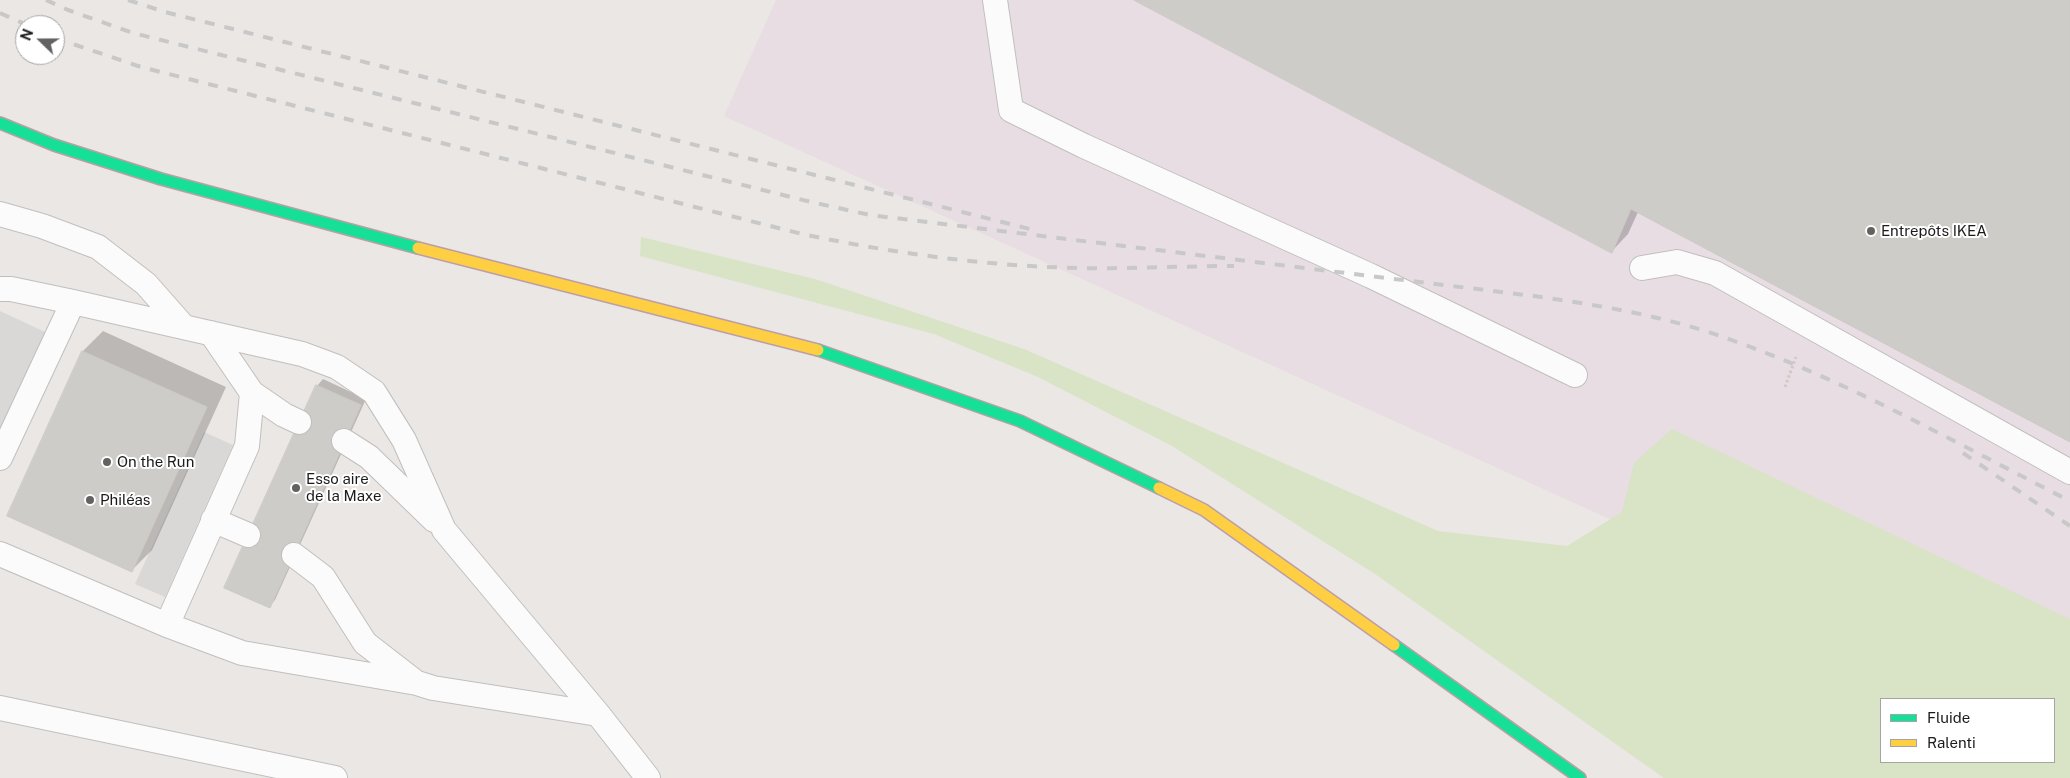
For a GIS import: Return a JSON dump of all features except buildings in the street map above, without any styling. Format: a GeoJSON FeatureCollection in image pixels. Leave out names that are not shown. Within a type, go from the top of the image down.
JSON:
{"type":"FeatureCollection","features":[{"type":"Feature","properties":{"kind":"highway"},"geometry":{"type":"LineString","coordinates":[[0,123],[54,145],[161,179],[381,239],[816,349],[1020,421],[1204,510],[1580,778]]}},
{"type":"Feature","properties":{"kind":"lane"},"geometry":{"type":"LineString","coordinates":[[995,0],[1011,110],[1084,146],[1371,276],[1575,375]]}},
{"type":"Feature","properties":{"kind":"lane"},"geometry":{"type":"LineString","coordinates":[[0,214],[42,226],[98,247],[146,284],[183,326]]}},
{"type":"Feature","properties":{"kind":"lane"},"geometry":{"type":"LineString","coordinates":[[1642,268],[1677,262],[1715,273],[2070,472]]}},
{"type":"Feature","properties":{"kind":"lane"},"geometry":{"type":"LineString","coordinates":[[0,290],[12,289],[183,326],[302,354],[337,367],[374,392],[404,440],[444,530]]}},
{"type":"Feature","properties":{"kind":"lane"},"geometry":{"type":"LineString","coordinates":[[0,458],[73,302]]}},
{"type":"Feature","properties":{"kind":"lane"},"geometry":{"type":"LineString","coordinates":[[211,333],[252,392],[284,415],[299,422]]}},
{"type":"Feature","properties":{"kind":"lane"},"geometry":{"type":"LineString","coordinates":[[167,625],[247,446],[252,392]]}},
{"type":"Feature","properties":{"kind":"lane"},"geometry":{"type":"LineString","coordinates":[[344,442],[370,457],[444,530],[598,714],[648,778]]}},
{"type":"Feature","properties":{"kind":"lane"},"geometry":{"type":"LineString","coordinates":[[214,520],[248,535]]}},
{"type":"Feature","properties":{"kind":"lane"},"geometry":{"type":"LineString","coordinates":[[0,554],[167,625],[242,653],[434,688],[598,714]]}},
{"type":"Feature","properties":{"kind":"lane"},"geometry":{"type":"LineString","coordinates":[[294,555],[323,577],[365,643],[418,684]]}},
{"type":"Feature","properties":{"kind":"lane"},"geometry":{"type":"LineString","coordinates":[[0,708],[335,778]]}},
{"type":"Feature","properties":{"kind":"shaded area"},"geometry":{"type":"Polygon","coordinates":[[[776,0],[2070,0],[2070,729],[2055,698],[2003,698],[724,116],[776,0]]]}},
{"type":"Feature","properties":{"kind":"shaded area"},"geometry":{"type":"Polygon","coordinates":[[[0,311],[56,337],[0,458],[0,311]]]}},
{"type":"Feature","properties":{"kind":"shaded area"},"geometry":{"type":"Polygon","coordinates":[[[204,432],[233,445],[165,597],[135,584],[204,432]]]}},
{"type":"Feature","properties":{"kind":"green space"},"geometry":{"type":"Polygon","coordinates":[[[641,237],[815,279],[1024,349],[1438,531],[1567,546],[1622,512],[1634,463],[1672,429],[2070,619],[2070,778],[1664,778],[1375,574],[1172,446],[1038,377],[934,334],[640,256],[641,237]]]}},
{"type":"Feature","properties":{"kind":"railway"},"geometry":{"type":"LineString","coordinates":[[46,0],[68,10],[133,33],[811,202],[870,215],[1534,296],[1660,319],[1702,330],[1797,365],[1889,408],[2070,501]]}},
{"type":"Feature","properties":{"kind":"railway"},"geometry":{"type":"LineString","coordinates":[[128,0],[165,12],[1034,230]]}},
{"type":"Feature","properties":{"kind":"railway"},"geometry":{"type":"LineString","coordinates":[[0,13],[15,20]]}},
{"type":"Feature","properties":{"kind":"railway"},"geometry":{"type":"LineString","coordinates":[[65,41],[141,67],[836,241],[905,253],[1008,265],[1098,268],[1234,266]]}},
{"type":"Feature","properties":{"kind":"railway"},"geometry":{"type":"LineString","coordinates":[[1963,453],[2070,526]]}},
{"type":"Feature","properties":{"kind":"traffic: fast"},"geometry":{"type":"LineString","coordinates":[[0,123],[54,145],[161,179],[418,248]]}},
{"type":"Feature","properties":{"kind":"traffic: fast"},"geometry":{"type":"LineString","coordinates":[[818,350],[1020,421],[1159,488]]}},
{"type":"Feature","properties":{"kind":"traffic: fast"},"geometry":{"type":"LineString","coordinates":[[1394,645],[1580,778]]}},
{"type":"Feature","properties":{"kind":"traffic: slow"},"geometry":{"type":"LineString","coordinates":[[418,248],[818,350]]}},
{"type":"Feature","properties":{"kind":"traffic: slow"},"geometry":{"type":"LineString","coordinates":[[1159,488],[1204,510],[1394,645]]}},
{"type":"Feature","properties":{"kind":"place","name":"Entrepôts IKEA"},"geometry":{"type":"Point","coordinates":[1871,231]}},
{"type":"Feature","properties":{"kind":"place","name":"On the Run"},"geometry":{"type":"Point","coordinates":[107,462]}},
{"type":"Feature","properties":{"kind":"place","name":"Esso aire de la Maxe"},"geometry":{"type":"Point","coordinates":[296,488]}},
{"type":"Feature","properties":{"kind":"place","name":"Philéas"},"geometry":{"type":"Point","coordinates":[90,500]}}]}
